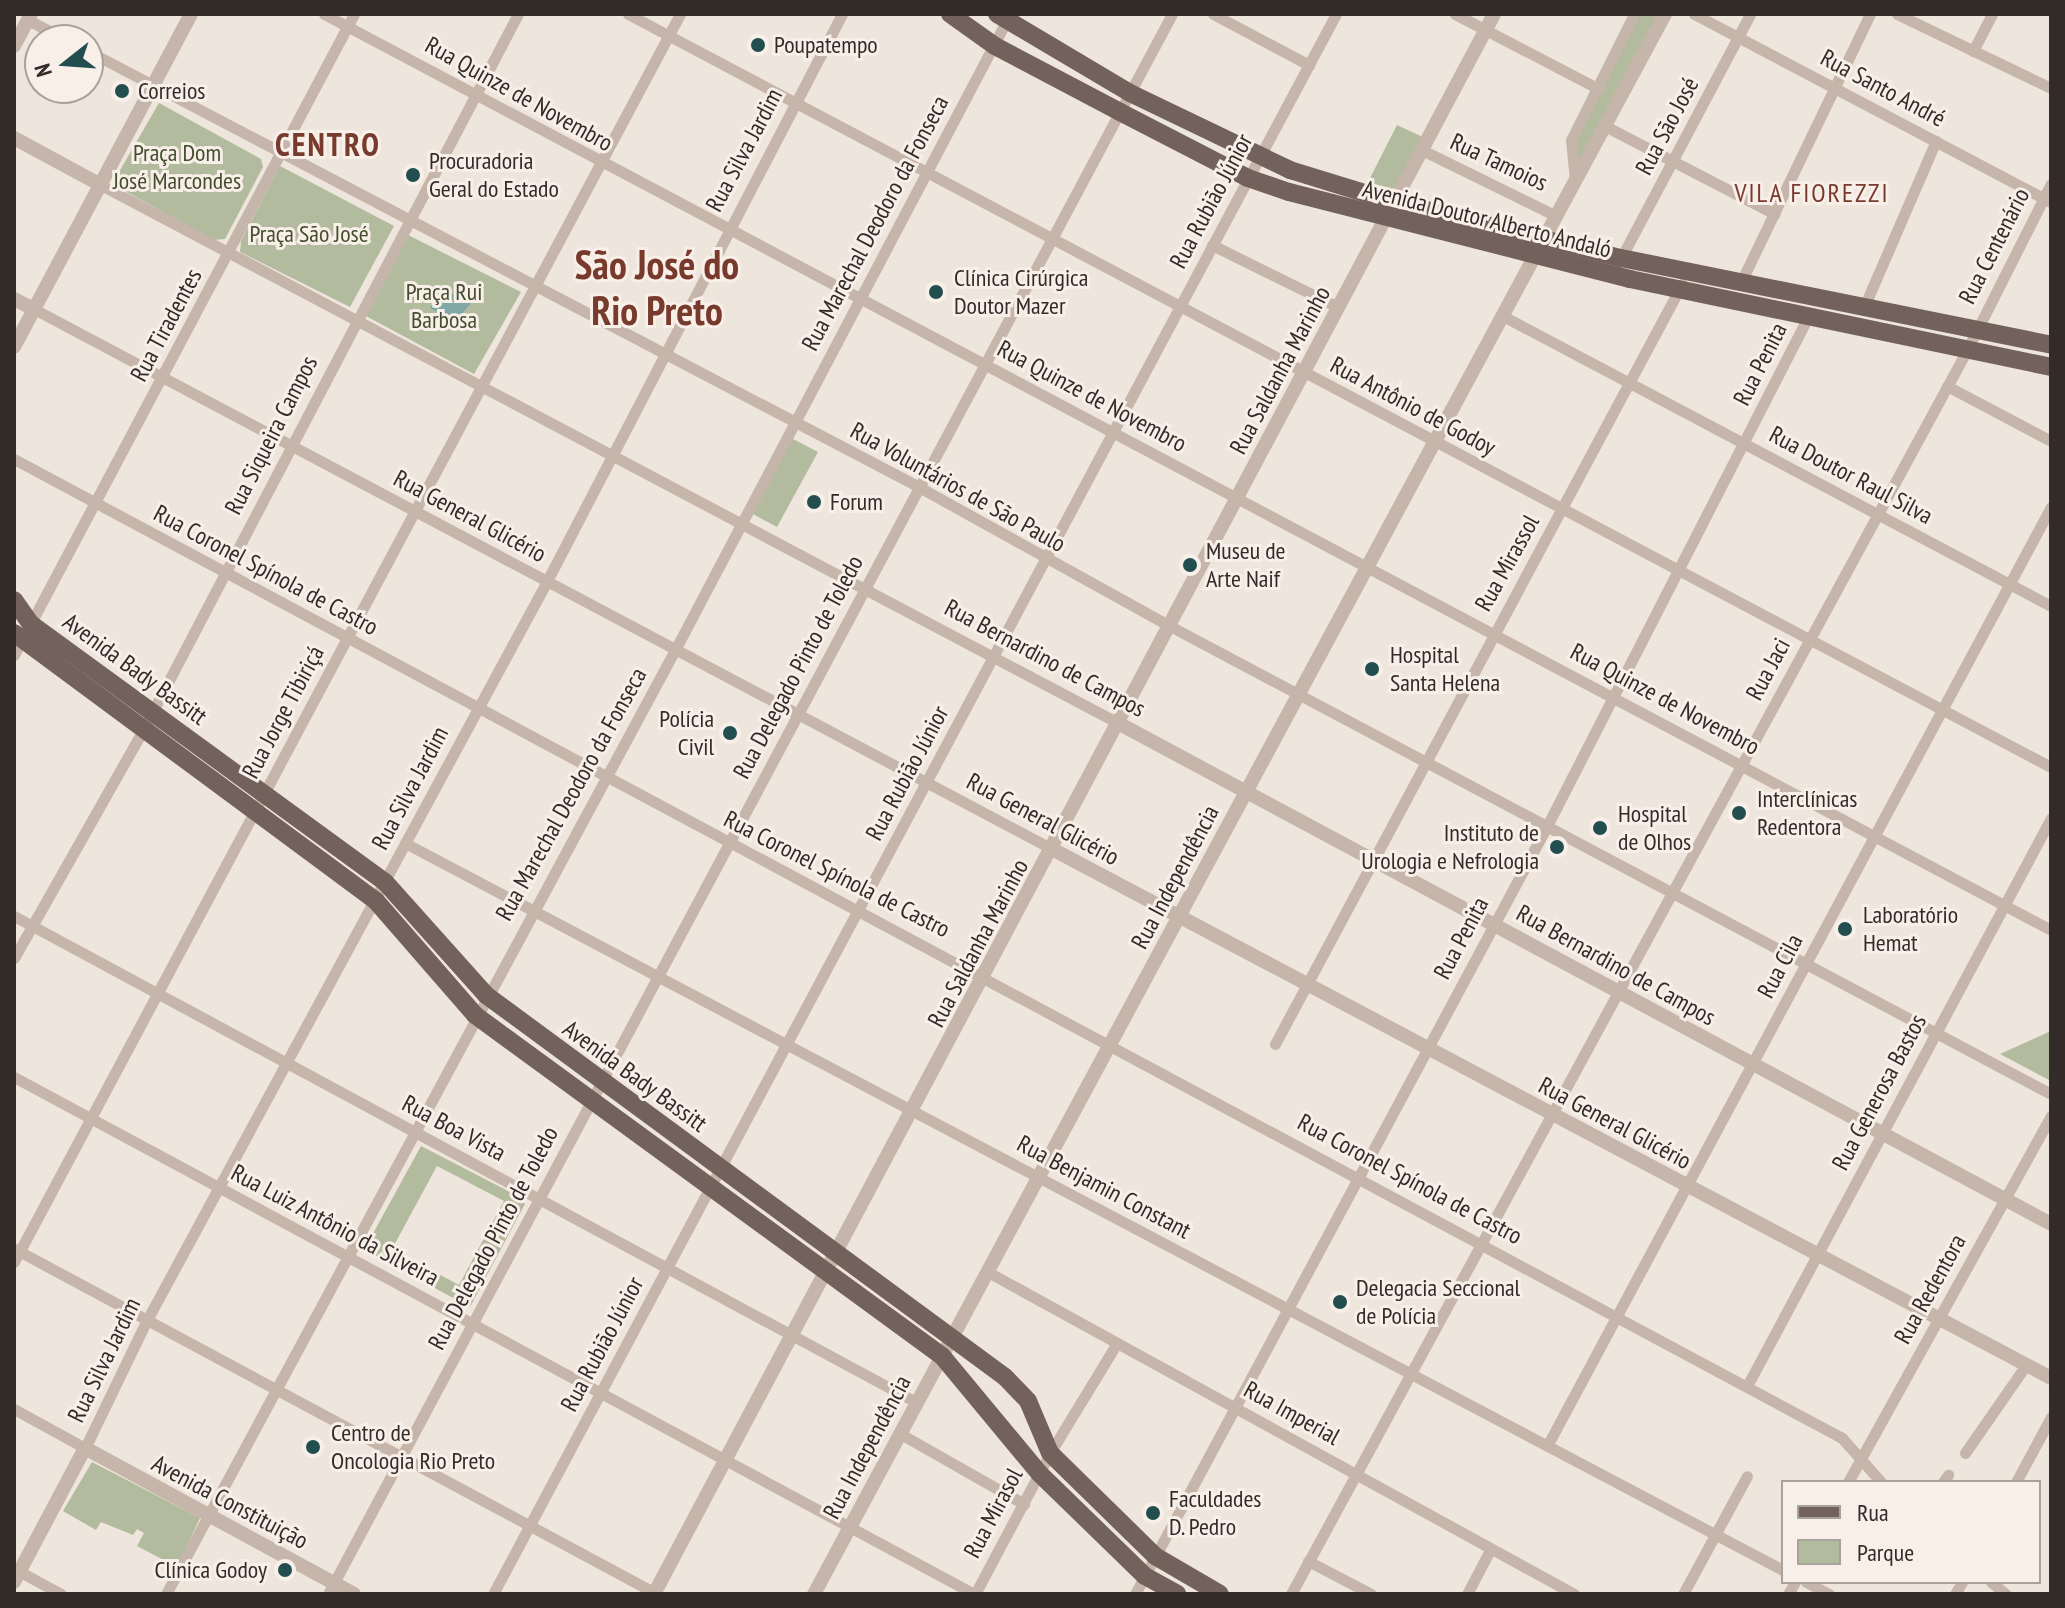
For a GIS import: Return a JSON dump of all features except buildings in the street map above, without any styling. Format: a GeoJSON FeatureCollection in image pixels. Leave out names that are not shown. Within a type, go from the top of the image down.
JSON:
{"type":"FeatureCollection","features":[{"type":"Feature","properties":{"kind":"main road","name":"Avenida Doutor Alberto Andaló"},"geometry":{"type":"LineString","coordinates":[[950,14],[995,46],[1248,178],[1384,219],[1539,247],[1621,258],[2051,345]]}},
{"type":"Feature","properties":{"kind":"main road","name":"Avenida Doutor Alberto Andaló"},"geometry":{"type":"LineString","coordinates":[[1005,16],[1130,93],[1259,159],[1679,290],[1807,319],[1968,348],[2051,367]]}},
{"type":"Feature","properties":{"kind":"main road","name":"Avenida Bady Bassitt"},"geometry":{"type":"LineString","coordinates":[[14,600],[31,624],[385,882],[486,995],[602,1081],[828,1274],[942,1356],[1040,1474],[1145,1576],[1177,1594]]}},
{"type":"Feature","properties":{"kind":"main road","name":"Avenida Bady Bassitt"},"geometry":{"type":"LineString","coordinates":[[16,643],[143,730],[376,901],[475,1015],[592,1100],[839,1254],[1005,1377],[1028,1401],[1050,1453],[1155,1556],[1220,1594]]}},
{"type":"Feature","properties":{"kind":"street"},"geometry":{"type":"LineString","coordinates":[[14,347],[191,14]]}},
{"type":"Feature","properties":{"kind":"street","name":"Rua Quinze de Novembro"},"geometry":{"type":"LineString","coordinates":[[324,14],[601,164],[727,226],[860,300],[1493,632],[2051,930]]}},
{"type":"Feature","properties":{"kind":"street","name":"Rua Tiradentes"},"geometry":{"type":"LineString","coordinates":[[16,643],[31,624],[354,14]]}},
{"type":"Feature","properties":{"kind":"street","name":"Rua Siqueira Campos"},"geometry":{"type":"LineString","coordinates":[[14,958],[143,730],[150,710],[225,572],[407,218],[518,14]]}},
{"type":"Feature","properties":{"kind":"street","name":"Rua Antônio de Godoy"},"geometry":{"type":"LineString","coordinates":[[628,14],[925,174],[1054,236],[1561,511],[1681,570],[1808,641],[1945,709],[2051,767]]}},
{"type":"Feature","properties":{"kind":"street","name":"Rua Jorge Tibiriçá"},"geometry":{"type":"LineString","coordinates":[[16,1254],[91,1118],[154,992],[537,287],[680,14]]}},
{"type":"Feature","properties":{"kind":"street","name":"Rua Silva Jardim"},"geometry":{"type":"LineString","coordinates":[[16,1574],[85,1448],[147,1320],[221,1189],[547,581],[665,354],[727,226],[842,14]]}},
{"type":"Feature","properties":{"kind":"street","name":"Rua Delegado Pinto de Toledo"},"geometry":{"type":"LineString","coordinates":[[330,1588],[1172,14]]}},
{"type":"Feature","properties":{"kind":"street"},"geometry":{"type":"LineString","coordinates":[[1213,14],[1309,65]]}},
{"type":"Feature","properties":{"kind":"street","name":"Rua Rubião Júnior"},"geometry":{"type":"LineString","coordinates":[[493,1594],[1336,14]]}},
{"type":"Feature","properties":{"kind":"street"},"geometry":{"type":"LineString","coordinates":[[1455,14],[1599,89]]}},
{"type":"Feature","properties":{"kind":"street","name":"Rua Saldanha Marinho"},"geometry":{"type":"LineString","coordinates":[[655,1594],[839,1254],[1494,14]]}},
{"type":"Feature","properties":{"kind":"street"},"geometry":{"type":"LineString","coordinates":[[1575,181],[1571,140],[1634,14]]}},
{"type":"Feature","properties":{"kind":"street","name":"Rua Independência"},"geometry":{"type":"LineString","coordinates":[[814,1594],[1665,14]]}},
{"type":"Feature","properties":{"kind":"street","name":"Rua Santo André"},"geometry":{"type":"LineString","coordinates":[[1694,14],[2047,200]]}},
{"type":"Feature","properties":{"kind":"street","name":"Rua São José"},"geometry":{"type":"LineString","coordinates":[[1621,258],[1750,14]]}},
{"type":"Feature","properties":{"kind":"street"},"geometry":{"type":"LineString","coordinates":[[1741,282],[1870,14]]}},
{"type":"Feature","properties":{"kind":"street"},"geometry":{"type":"LineString","coordinates":[[1897,14],[2051,88]]}},
{"type":"Feature","properties":{"kind":"street"},"geometry":{"type":"LineString","coordinates":[[1973,51],[1992,14]]}},
{"type":"Feature","properties":{"kind":"street","name":"Rua Marechal Deodoro da Fonseca"},"geometry":{"type":"LineString","coordinates":[[166,1594],[475,1015],[675,650],[995,46],[1005,16]]}},
{"type":"Feature","properties":{"kind":"street"},"geometry":{"type":"LineString","coordinates":[[14,46],[30,17]]}},
{"type":"Feature","properties":{"kind":"street","name":"Rua Voluntários de São Paulo"},"geometry":{"type":"LineString","coordinates":[[104,59],[919,487],[1045,559],[1672,893],[1807,961],[2051,1094]]}},
{"type":"Feature","properties":{"kind":"street"},"geometry":{"type":"LineString","coordinates":[[1605,126],[1775,214]]}},
{"type":"Feature","properties":{"kind":"street","name":"Rua Bernardino de Campos"},"geometry":{"type":"LineString","coordinates":[[14,138],[1375,857],[1751,1065],[2051,1224]]}},
{"type":"Feature","properties":{"kind":"street"},"geometry":{"type":"LineString","coordinates":[[1864,307],[1936,141]]}},
{"type":"Feature","properties":{"kind":"street","name":"Rua Tamoios"},"geometry":{"type":"LineString","coordinates":[[1422,150],[1556,216]]}},
{"type":"Feature","properties":{"kind":"street","name":"Rua Centenário"},"geometry":{"type":"LineString","coordinates":[[1976,328],[2047,200],[2051,184]]}},
{"type":"Feature","properties":{"kind":"street"},"geometry":{"type":"LineString","coordinates":[[1212,245],[1338,307]]}},
{"type":"Feature","properties":{"kind":"street","name":"Rua Mirassol"},"geometry":{"type":"LineString","coordinates":[[1275,1044],[1688,273]]}},
{"type":"Feature","properties":{"kind":"street","name":"Rua General Glicério"},"geometry":{"type":"LineString","coordinates":[[14,299],[2051,1378]]}},
{"type":"Feature","properties":{"kind":"street","name":"Rua Penita"},"geometry":{"type":"LineString","coordinates":[[1135,1594],[1547,826],[1611,696],[1681,570],[1817,299]]}},
{"type":"Feature","properties":{"kind":"street","name":"Rua Doutor Raul Silva"},"geometry":{"type":"LineString","coordinates":[[1503,316],[2051,606]]}},
{"type":"Feature","properties":{"kind":"street","name":"Rua Jaci"},"geometry":{"type":"LineString","coordinates":[[1291,1594],[1968,348],[1976,328]]}},
{"type":"Feature","properties":{"kind":"street"},"geometry":{"type":"LineString","coordinates":[[1947,386],[2051,441]]}},
{"type":"Feature","properties":{"kind":"street","name":"Rua Coronel Spínola de Castro"},"geometry":{"type":"LineString","coordinates":[[14,459],[729,844],[860,908],[1110,1045],[1481,1240],[1842,1438],[1879,1480]]}},
{"type":"Feature","properties":{"kind":"street","name":"Rua Cila"},"geometry":{"type":"LineString","coordinates":[[1547,1446],[2051,507]]}},
{"type":"Feature","properties":{"kind":"street","name":"Rua Generosa Bastos"},"geometry":{"type":"LineString","coordinates":[[1747,1386],[2051,818]]}},
{"type":"Feature","properties":{"kind":"street","name":"Rua Benjamin Constant"},"geometry":{"type":"LineString","coordinates":[[405,843],[1781,1569]]}},
{"type":"Feature","properties":{"kind":"street","name":"Rua Boa Vista"},"geometry":{"type":"LineString","coordinates":[[14,916],[289,1061],[414,1133],[795,1333],[916,1402]]}},
{"type":"Feature","properties":{"kind":"street","name":"Rua Luiz Antônio da Silveira"},"geometry":{"type":"LineString","coordinates":[[14,1077],[974,1594]]}},
{"type":"Feature","properties":{"kind":"street","name":"Rua Redentora"},"geometry":{"type":"LineString","coordinates":[[1849,1480],[2051,1116]]}},
{"type":"Feature","properties":{"kind":"street"},"geometry":{"type":"LineString","coordinates":[[16,1254],[147,1320],[655,1594]]}},
{"type":"Feature","properties":{"kind":"street","name":"Rua Imperial"},"geometry":{"type":"LineString","coordinates":[[988,1272],[1574,1594]]}},
{"type":"Feature","properties":{"kind":"street","name":"Rua Mirasol"},"geometry":{"type":"LineString","coordinates":[[974,1594],[1050,1453],[1117,1343]]}},
{"type":"Feature","properties":{"kind":"street"},"geometry":{"type":"LineString","coordinates":[[1965,1453],[2026,1365]]}},
{"type":"Feature","properties":{"kind":"street"},"geometry":{"type":"LineString","coordinates":[[14,1409],[85,1448]]}},
{"type":"Feature","properties":{"kind":"street"},"geometry":{"type":"LineString","coordinates":[[2017,1480],[2051,1417]]}},
{"type":"Feature","properties":{"kind":"street"},"geometry":{"type":"LineString","coordinates":[[899,1433],[1024,1504]]}},
{"type":"Feature","properties":{"kind":"street","name":"Avenida Constituição"},"geometry":{"type":"LineString","coordinates":[[85,1448],[330,1588],[354,1594]]}},
{"type":"Feature","properties":{"kind":"street"},"geometry":{"type":"LineString","coordinates":[[1683,1594],[1747,1476]]}},
{"type":"Feature","properties":{"kind":"street"},"geometry":{"type":"LineString","coordinates":[[1467,1594],[1490,1550]]}},
{"type":"Feature","properties":{"kind":"street"},"geometry":{"type":"LineString","coordinates":[[1308,1561],[1371,1594]]}},
{"type":"Feature","properties":{"kind":"street"},"geometry":{"type":"LineString","coordinates":[[16,1574],[61,1594]]}},
{"type":"Feature","properties":{"kind":"street"},"geometry":{"type":"LineString","coordinates":[[1810,1584],[1829,1594]]}},
{"type":"Feature","properties":{"kind":"green space"},"geometry":{"type":"Polygon","coordinates":[[[1637,14],[1662,14],[1576,174],[1573,142],[1637,14]]]}},
{"type":"Feature","properties":{"kind":"green space","name":"Praça Dom José Marcondes"},"geometry":{"type":"Polygon","coordinates":[[[159,103],[261,159],[263,167],[225,239],[214,240],[112,184],[159,103]]]}},
{"type":"Feature","properties":{"kind":"green space"},"geometry":{"type":"Polygon","coordinates":[[[1397,125],[1425,138],[1395,192],[1368,182],[1397,125]]]}},
{"type":"Feature","properties":{"kind":"green space","name":"Praça São José"},"geometry":{"type":"Polygon","coordinates":[[[280,166],[394,226],[350,307],[240,252],[241,241],[280,166]]]}},
{"type":"Feature","properties":{"kind":"green space","name":"Praça Rui Barbosa"},"geometry":{"type":"Polygon","coordinates":[[[406,234],[521,292],[474,374],[366,316],[406,234]]]}},
{"type":"Feature","properties":{"kind":"green space"},"geometry":{"type":"Polygon","coordinates":[[[791,438],[818,452],[777,527],[751,513],[791,438]]]}},
{"type":"Feature","properties":{"kind":"green space"},"geometry":{"type":"Polygon","coordinates":[[[2051,1031],[2051,1081],[2000,1054],[2051,1031]]]}},
{"type":"Feature","properties":{"kind":"green space"},"geometry":{"type":"Polygon","coordinates":[[[421,1146],[518,1196],[525,1204],[470,1307],[364,1250],[421,1146]],[[437,1166],[392,1249],[459,1285],[504,1201],[437,1166]]]}},
{"type":"Feature","properties":{"kind":"green space"},"geometry":{"type":"Polygon","coordinates":[[[92,1462],[200,1518],[177,1567],[137,1546],[144,1533],[137,1529],[133,1535],[101,1522],[96,1530],[63,1511],[92,1462]]]}},
{"type":"Feature","properties":{"kind":"water"},"geometry":{"type":"Polygon","coordinates":[[[441,289],[472,302],[455,322],[430,308],[441,289]]]}},
{"type":"Feature","properties":{"kind":"place","name":"Poupatempo"},"geometry":{"type":"Point","coordinates":[758,45]}},
{"type":"Feature","properties":{"kind":"place","name":"Correios"},"geometry":{"type":"Point","coordinates":[122,91]}},
{"type":"Feature","properties":{"kind":"place","name":"Procuradoria Geral do Estado"},"geometry":{"type":"Point","coordinates":[413,175]}},
{"type":"Feature","properties":{"kind":"place","name":"Clínica Cirúrgica Doutor Mazer"},"geometry":{"type":"Point","coordinates":[936,292]}},
{"type":"Feature","properties":{"kind":"place","name":"Forum"},"geometry":{"type":"Point","coordinates":[814,502]}},
{"type":"Feature","properties":{"kind":"place","name":"Museu de Arte Naif"},"geometry":{"type":"Point","coordinates":[1190,565]}},
{"type":"Feature","properties":{"kind":"place","name":"Hospital Santa Helena"},"geometry":{"type":"Point","coordinates":[1372,669]}},
{"type":"Feature","properties":{"kind":"place","name":"Polícia Civil"},"geometry":{"type":"Point","coordinates":[730,733]}},
{"type":"Feature","properties":{"kind":"place","name":"Interclínicas Redentora"},"geometry":{"type":"Point","coordinates":[1739,813]}},
{"type":"Feature","properties":{"kind":"place","name":"Hospital de Olhos"},"geometry":{"type":"Point","coordinates":[1600,828]}},
{"type":"Feature","properties":{"kind":"place","name":"Instituto de Urologia e Nefrologia"},"geometry":{"type":"Point","coordinates":[1557,847]}},
{"type":"Feature","properties":{"kind":"place","name":"Laboratório Hemat"},"geometry":{"type":"Point","coordinates":[1845,929]}},
{"type":"Feature","properties":{"kind":"place","name":"Delegacia Seccional de Polícia"},"geometry":{"type":"Point","coordinates":[1340,1302]}},
{"type":"Feature","properties":{"kind":"place","name":"Centro de Oncologia Rio Preto"},"geometry":{"type":"Point","coordinates":[313,1447]}},
{"type":"Feature","properties":{"kind":"place","name":"Faculdades D. Pedro"},"geometry":{"type":"Point","coordinates":[1153,1513]}},
{"type":"Feature","properties":{"kind":"place","name":"Clínica Godoy"},"geometry":{"type":"Point","coordinates":[285,1570]}},
{"type":"Feature","properties":{"kind":"district","name":"CENTRO"},"geometry":{"type":"Point","coordinates":[328,144]}},
{"type":"Feature","properties":{"kind":"district","name":"VILA FIOREZZI"},"geometry":{"type":"Point","coordinates":[1812,193]}},
{"type":"Feature","properties":{"kind":"district","name":"São José do Rio Preto"},"geometry":{"type":"Point","coordinates":[657,287]}}]}
